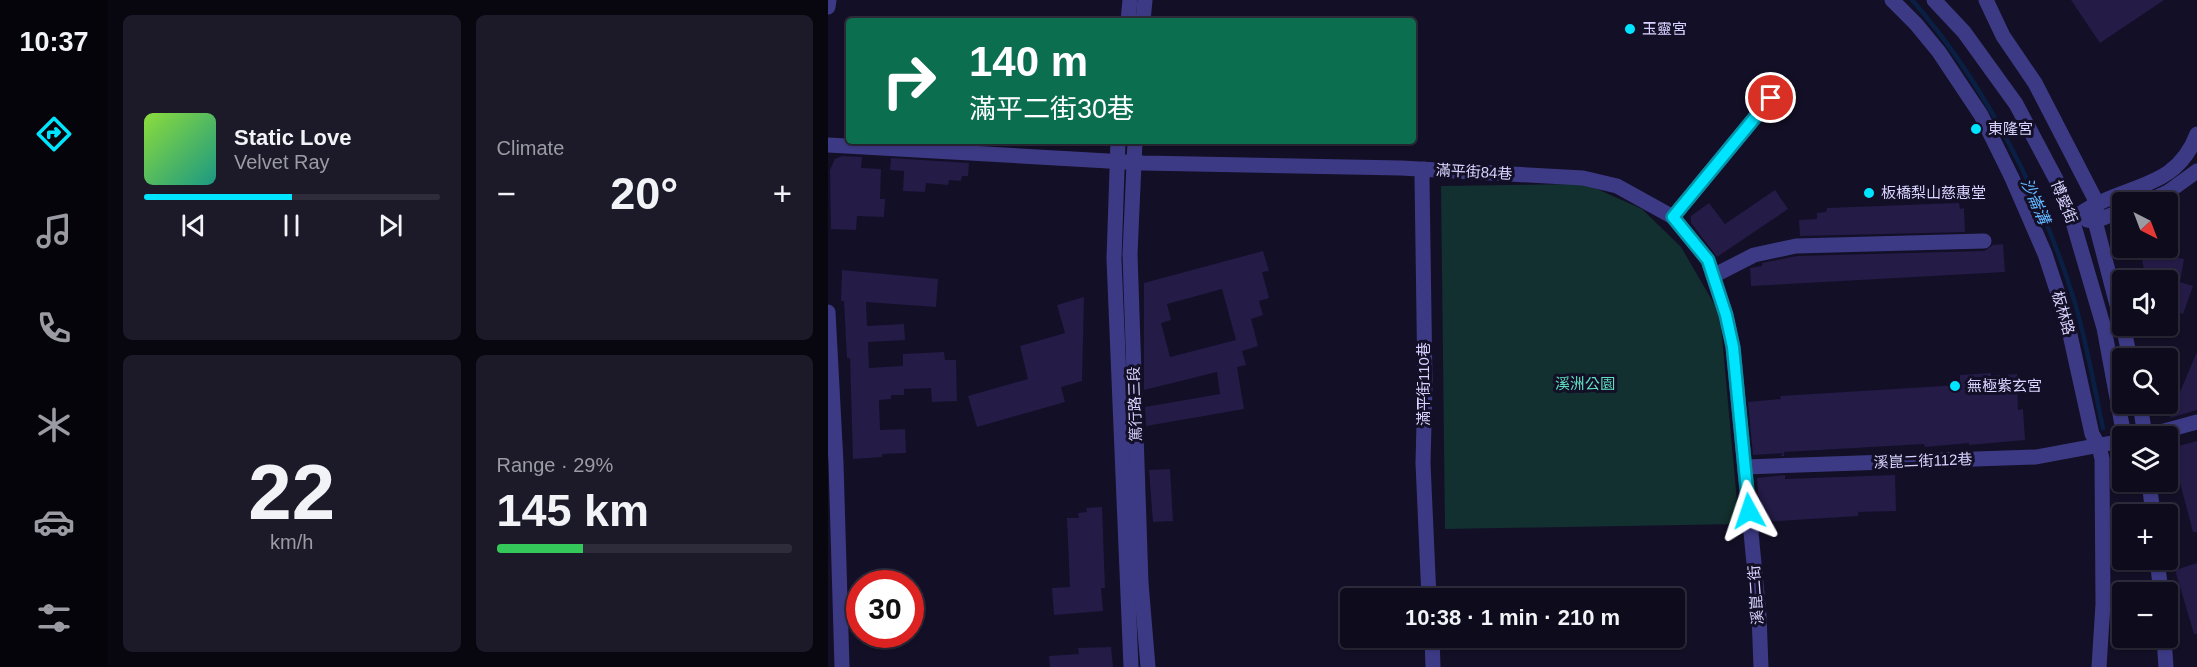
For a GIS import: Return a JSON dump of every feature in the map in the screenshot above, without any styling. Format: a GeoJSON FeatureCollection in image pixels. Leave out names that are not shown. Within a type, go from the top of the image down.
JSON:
{"type":"FeatureCollection","features":[{"type":"Feature","properties":{"kind":"street"},"geometry":{"type":"LineString","coordinates":[[828,7],[829,0]]}},
{"type":"Feature","properties":{"kind":"street"},"geometry":{"type":"LineString","coordinates":[[1128,18],[1130,0]]}},
{"type":"Feature","properties":{"kind":"street"},"geometry":{"type":"LineString","coordinates":[[1143,18],[1145,0]]}},
{"type":"Feature","properties":{"kind":"street","name":"板林路"},"geometry":{"type":"LineString","coordinates":[[1892,0],[1939,52],[1981,115],[2012,178],[2045,254],[2067,321],[2092,434],[2099,446],[2102,459],[2103,604],[2099,667]]}},
{"type":"Feature","properties":{"kind":"street","name":"博愛街"},"geometry":{"type":"LineString","coordinates":[[1934,0],[1964,32],[2016,104],[2058,183],[2072,219],[2104,328],[2122,426]]}},
{"type":"Feature","properties":{"kind":"street","name":"博愛街"},"geometry":{"type":"LineString","coordinates":[[1974,0],[2003,36],[2035,83],[2097,203],[2095,221],[2112,284]]}},
{"type":"Feature","properties":{"kind":"street","name":"博愛街"},"geometry":{"type":"LineString","coordinates":[[1986,0],[2003,36]]}},
{"type":"Feature","properties":{"kind":"street"},"geometry":{"type":"LineString","coordinates":[[1673,217],[1771,98]]}},
{"type":"Feature","properties":{"kind":"street"},"geometry":{"type":"LineString","coordinates":[[2072,219],[2097,203],[2159,179],[2177,167],[2191,151],[2197,134]]}},
{"type":"Feature","properties":{"kind":"street","name":"篤行路三段"},"geometry":{"type":"LineString","coordinates":[[1118,144],[1114,259],[1131,667]]}},
{"type":"Feature","properties":{"kind":"street","name":"篤行路三段"},"geometry":{"type":"LineString","coordinates":[[1135,144],[1131,265],[1142,592],[1148,667]]}},
{"type":"Feature","properties":{"kind":"street","name":"滿平街84巷"},"geometry":{"type":"LineString","coordinates":[[828,145],[1133,162],[1424,169],[1583,178],[1617,186],[1673,217]]}},
{"type":"Feature","properties":{"kind":"street","name":"滿平街110巷"},"geometry":{"type":"LineString","coordinates":[[1424,169],[1422,178],[1424,463],[1429,588]]}},
{"type":"Feature","properties":{"kind":"street"},"geometry":{"type":"LineString","coordinates":[[2168,192],[2197,171]]}},
{"type":"Feature","properties":{"kind":"street"},"geometry":{"type":"LineString","coordinates":[[2072,219],[2095,221],[2112,215]]}},
{"type":"Feature","properties":{"kind":"street","name":"溪崑二街"},"geometry":{"type":"LineString","coordinates":[[1673,217],[1708,260],[1726,315],[1733,347],[1761,667]]}},
{"type":"Feature","properties":{"kind":"street"},"geometry":{"type":"LineString","coordinates":[[1713,276],[1754,255],[1796,246],[1984,241]]}},
{"type":"Feature","properties":{"kind":"street"},"geometry":{"type":"LineString","coordinates":[[828,312],[832,463],[842,667]]}},
{"type":"Feature","properties":{"kind":"street"},"geometry":{"type":"LineString","coordinates":[[2178,427],[2197,422]]}},
{"type":"Feature","properties":{"kind":"street","name":"溪崑二街112巷"},"geometry":{"type":"LineString","coordinates":[[1745,467],[2036,457],[2112,443]]}},
{"type":"Feature","properties":{"kind":"street"},"geometry":{"type":"LineString","coordinates":[[1432,648],[1433,667]]}},
{"type":"Feature","properties":{"kind":"street"},"geometry":{"type":"LineString","coordinates":[[2165,648],[2166,667]]}},
{"type":"Feature","properties":{"kind":"green space","name":"溪洲公園"},"geometry":{"type":"Polygon","coordinates":[[[1586,184],[1642,209],[1681,247],[1720,314],[1739,524],[1445,529],[1441,186],[1586,184]]]}},
{"type":"Feature","properties":{"kind":"building"},"geometry":{"type":"Polygon","coordinates":[[[2071,0],[2164,0],[2100,43],[2071,0]]]}},
{"type":"Feature","properties":{"kind":"building"},"geometry":{"type":"Polygon","coordinates":[[[842,156],[862,157],[861,168],[881,169],[880,199],[885,199],[884,217],[857,216],[856,230],[831,229],[830,170],[835,159],[842,156]]]}},
{"type":"Feature","properties":{"kind":"building"},"geometry":{"type":"Polygon","coordinates":[[[891,158],[969,163],[968,176],[962,176],[961,181],[949,180],[948,185],[926,183],[925,192],[903,191],[904,171],[890,170],[891,158]]]}},
{"type":"Feature","properties":{"kind":"building"},"geometry":{"type":"Polygon","coordinates":[[[1775,190],[1788,209],[1717,257],[1691,223],[1691,216],[1709,203],[1725,224],[1775,190]]]}},
{"type":"Feature","properties":{"kind":"building"},"geometry":{"type":"Polygon","coordinates":[[[1959,203],[1960,209],[1964,208],[1965,232],[1800,236],[1799,220],[1817,219],[1817,213],[1826,212],[1827,208],[1959,203]]]}},
{"type":"Feature","properties":{"kind":"building"},"geometry":{"type":"Polygon","coordinates":[[[2003,244],[2005,272],[1751,286],[1750,268],[1762,266],[1762,263],[1797,256],[1984,251],[1993,245],[2003,244]]]}},
{"type":"Feature","properties":{"kind":"building"},"geometry":{"type":"Polygon","coordinates":[[[1263,251],[1269,271],[1262,272],[1269,298],[1259,301],[1263,315],[1251,319],[1258,346],[1242,351],[1246,365],[1237,367],[1244,409],[1146,426],[1145,407],[1220,394],[1217,372],[1144,390],[1144,283],[1263,251]],[[1222,289],[1167,304],[1171,320],[1161,323],[1170,357],[1236,340],[1222,289]]]}},
{"type":"Feature","properties":{"kind":"building"},"geometry":{"type":"Polygon","coordinates":[[[2142,258],[2184,259],[2180,282],[2193,286],[2183,314],[2178,312],[2178,270],[2144,270],[2142,258]]]}},
{"type":"Feature","properties":{"kind":"building"},"geometry":{"type":"Polygon","coordinates":[[[842,270],[938,279],[936,307],[866,302],[867,326],[904,324],[905,340],[868,342],[869,368],[903,366],[903,354],[944,352],[945,360],[956,360],[957,401],[932,402],[931,388],[904,389],[904,395],[891,395],[891,399],[879,400],[880,430],[905,429],[906,453],[853,459],[850,358],[847,358],[844,301],[841,301],[842,270]]]}},
{"type":"Feature","properties":{"kind":"building"},"geometry":{"type":"Polygon","coordinates":[[[1084,297],[1082,381],[1061,387],[1065,402],[977,427],[968,396],[1028,379],[1020,346],[1065,333],[1057,305],[1084,297]]]}},
{"type":"Feature","properties":{"kind":"building"},"geometry":{"type":"Polygon","coordinates":[[[2197,352],[2197,410],[2170,418],[2169,414],[2178,414],[2178,381],[2180,392],[2197,352]]]}},
{"type":"Feature","properties":{"kind":"building"},"geometry":{"type":"Polygon","coordinates":[[[2017,374],[2018,410],[2023,409],[2025,440],[1969,445],[1969,443],[1925,447],[1924,444],[1753,455],[1748,402],[1781,399],[1780,396],[1960,385],[1960,375],[2017,374]]]}},
{"type":"Feature","properties":{"kind":"building"},"geometry":{"type":"Polygon","coordinates":[[[2197,441],[2197,532],[2193,532],[2178,475],[2178,446],[2197,441]]]}},
{"type":"Feature","properties":{"kind":"building"},"geometry":{"type":"Polygon","coordinates":[[[1170,469],[1173,521],[1153,522],[1149,470],[1170,469]]]}},
{"type":"Feature","properties":{"kind":"building"},"geometry":{"type":"Polygon","coordinates":[[[1785,475],[1785,479],[1895,475],[1896,511],[1858,512],[1858,516],[1760,522],[1757,478],[1785,475]]]}},
{"type":"Feature","properties":{"kind":"building"},"geometry":{"type":"Polygon","coordinates":[[[1102,507],[1105,588],[1101,588],[1103,611],[1054,615],[1052,588],[1070,587],[1067,518],[1079,518],[1078,513],[1087,512],[1086,508],[1102,507]]]}},
{"type":"Feature","properties":{"kind":"building"},"geometry":{"type":"Polygon","coordinates":[[[2197,563],[2197,634],[2194,634],[2175,570],[2197,563]]]}},
{"type":"Feature","properties":{"kind":"building"},"geometry":{"type":"Polygon","coordinates":[[[1111,647],[1113,667],[1050,667],[1049,656],[1079,654],[1078,648],[1111,647]]]}},
{"type":"Feature","properties":{"kind":"waterway","name":"沙崙溝"},"geometry":{"type":"LineString","coordinates":[[1912,0],[1964,68],[2009,143],[2029,183],[2062,263],[2075,303],[2103,428]]}},
{"type":"Feature","properties":{"kind":"place","name":"玉靈宮"},"geometry":{"type":"Point","coordinates":[1630,29]}},
{"type":"Feature","properties":{"kind":"place","name":"東隆宮"},"geometry":{"type":"Point","coordinates":[1976,129]}},
{"type":"Feature","properties":{"kind":"place","name":"板橋梨山慈惠堂"},"geometry":{"type":"Point","coordinates":[1869,193]}},
{"type":"Feature","properties":{"kind":"place","name":"無極紫玄宮"},"geometry":{"type":"Point","coordinates":[1955,386]}},
{"type":"Feature","properties":{"kind":"route"},"geometry":{"type":"LineString","coordinates":[[1749,511],[1733,347],[1726,315],[1708,260],[1673,217],[1771,98]]}}]}
